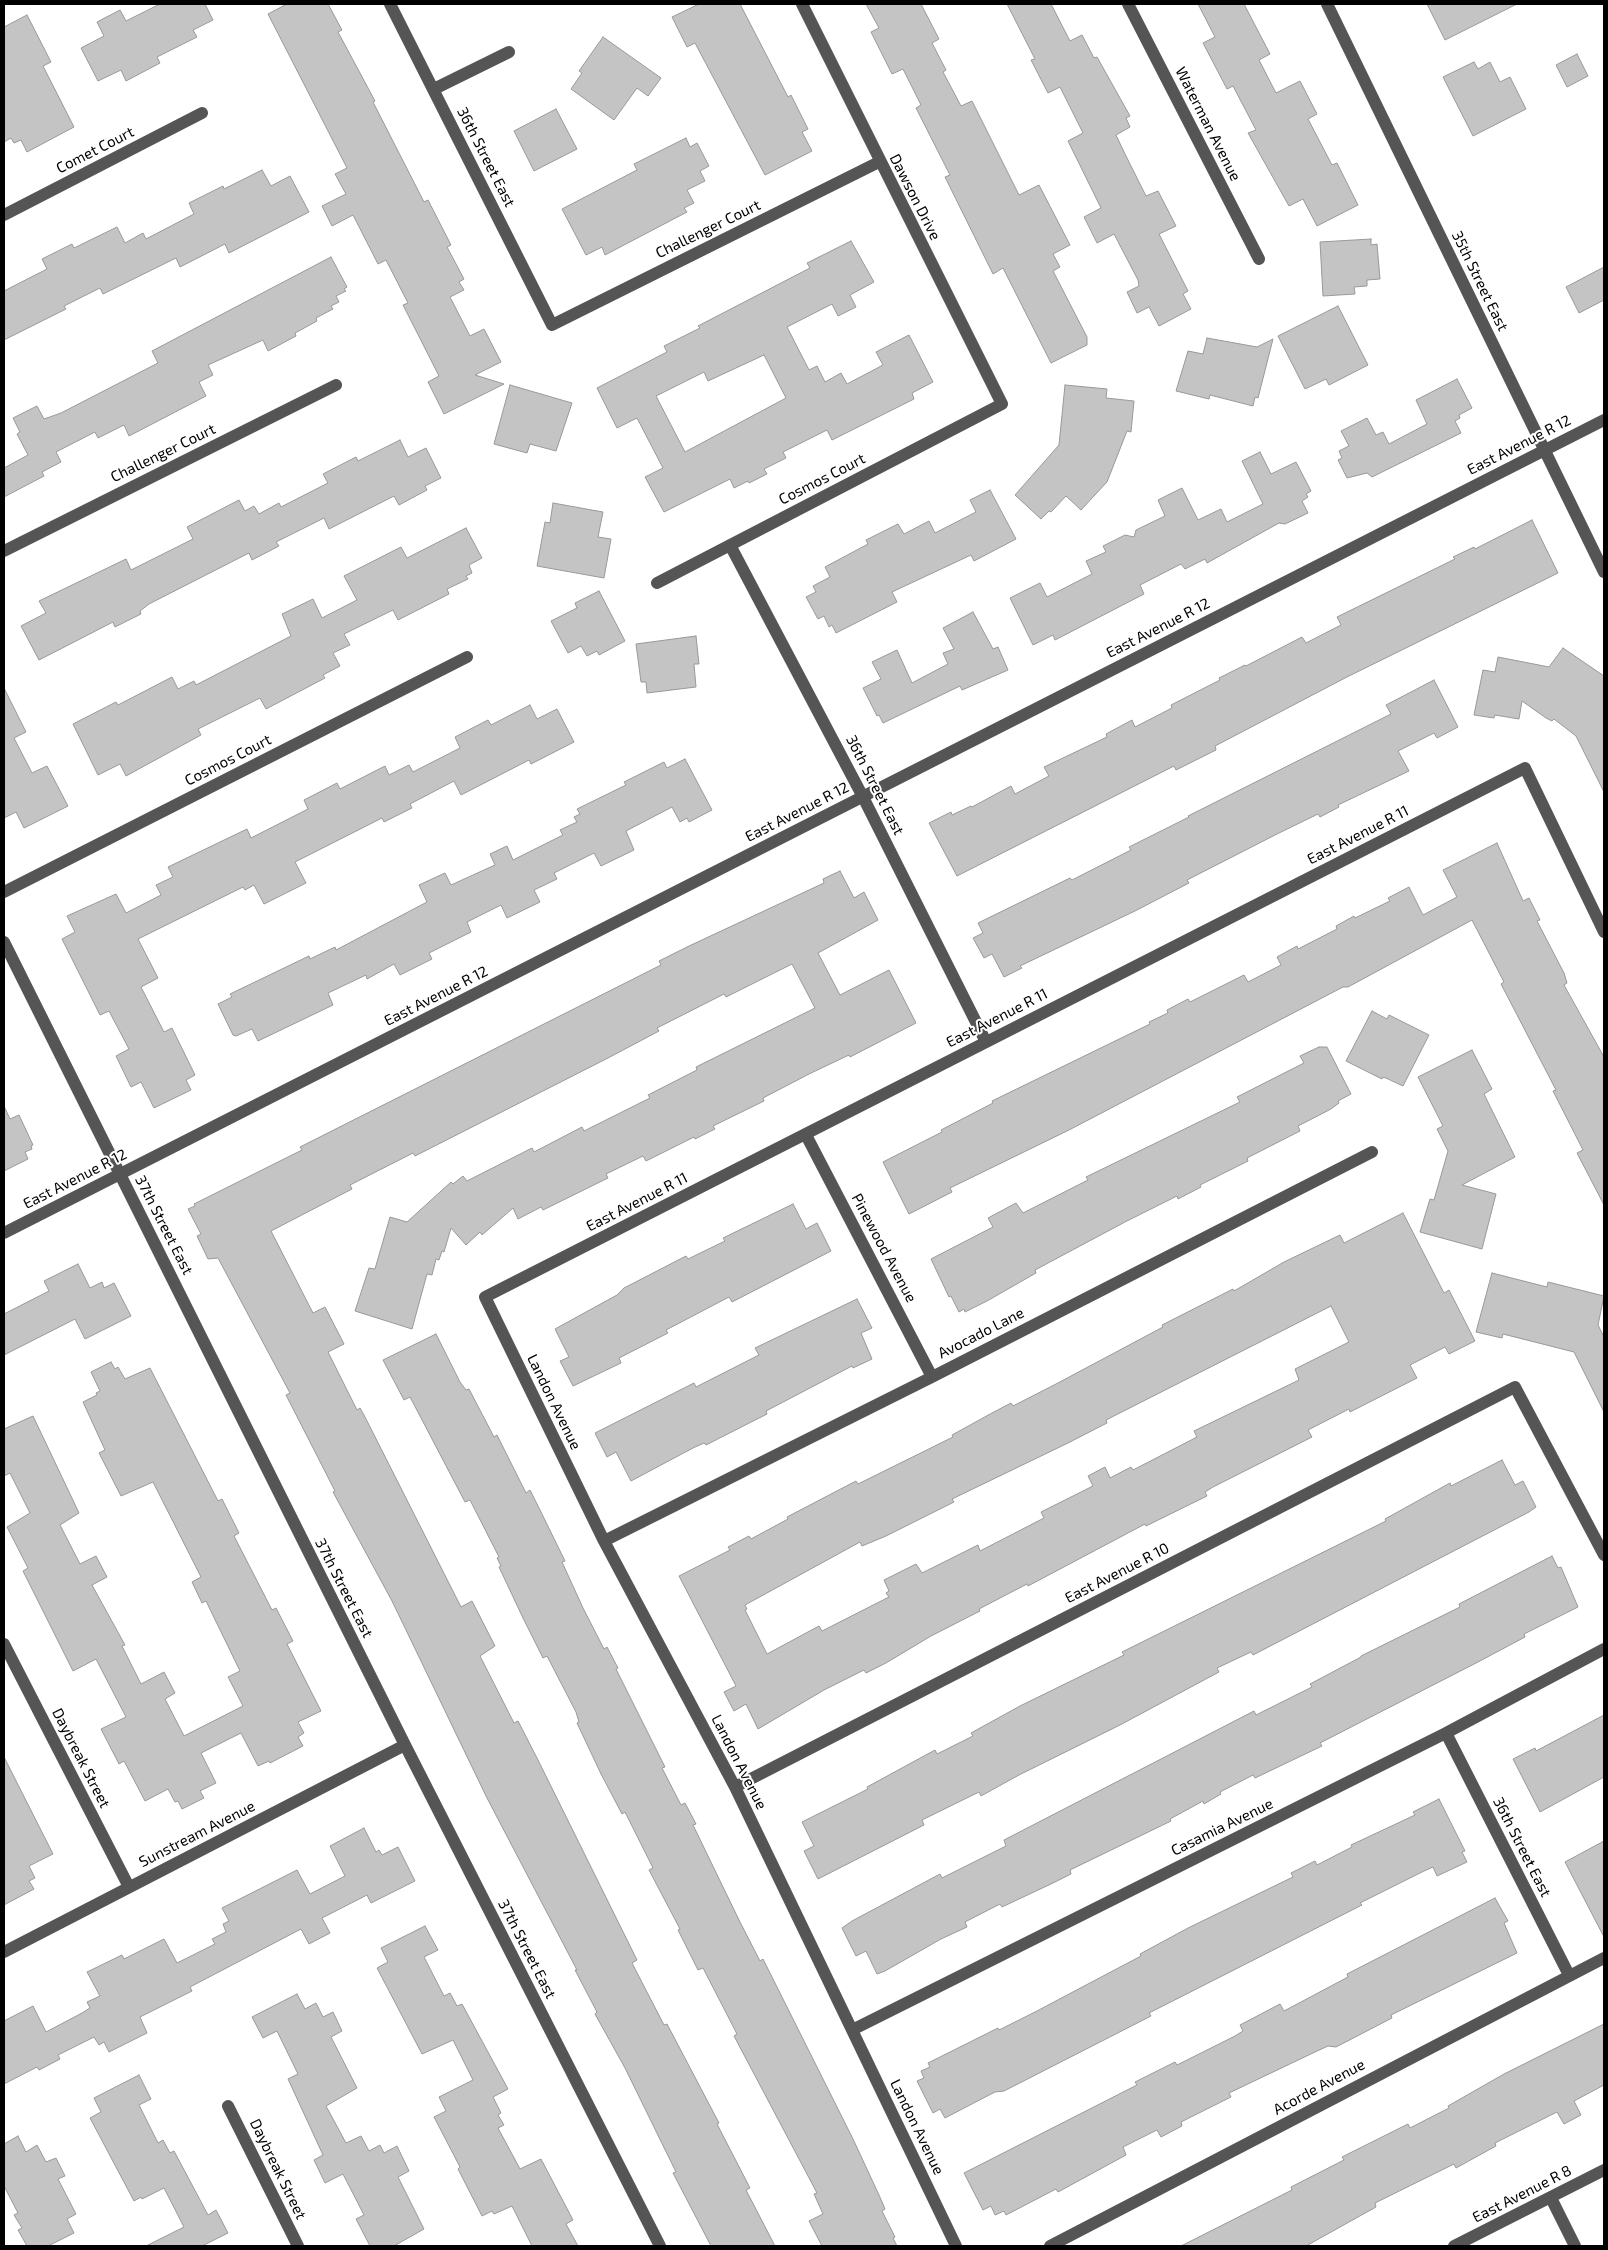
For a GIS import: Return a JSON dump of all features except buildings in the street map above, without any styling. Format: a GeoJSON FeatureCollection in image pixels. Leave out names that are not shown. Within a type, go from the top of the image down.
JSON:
{"type":"FeatureCollection","features":[{"type":"Feature","properties":{"kind":"street","name":"36th Street East"},"geometry":{"type":"LineString","coordinates":[[390,4],[552,325]]}},
{"type":"Feature","properties":{"kind":"street","name":"Dawson Drive"},"geometry":{"type":"LineString","coordinates":[[802,4],[879,162],[1002,404]]}},
{"type":"Feature","properties":{"kind":"street","name":"Waterman Avenue"},"geometry":{"type":"LineString","coordinates":[[1128,4],[1259,259]]}},
{"type":"Feature","properties":{"kind":"street","name":"35th Street East"},"geometry":{"type":"LineString","coordinates":[[1327,4],[1604,572]]}},
{"type":"Feature","properties":{"kind":"street"},"geometry":{"type":"LineString","coordinates":[[434,89],[509,52]]}},
{"type":"Feature","properties":{"kind":"street","name":"Comet Court"},"geometry":{"type":"LineString","coordinates":[[4,215],[202,113]]}},
{"type":"Feature","properties":{"kind":"street","name":"Challenger Court"},"geometry":{"type":"LineString","coordinates":[[552,325],[879,162]]}},
{"type":"Feature","properties":{"kind":"street","name":"Challenger Court"},"geometry":{"type":"LineString","coordinates":[[4,550],[336,385]]}},
{"type":"Feature","properties":{"kind":"street","name":"Cosmos Court"},"geometry":{"type":"LineString","coordinates":[[657,583],[1002,404]]}},
{"type":"Feature","properties":{"kind":"street","name":"East Avenue R 12"},"geometry":{"type":"LineString","coordinates":[[4,1233],[1604,420]]}},
{"type":"Feature","properties":{"kind":"street","name":"36th Street East"},"geometry":{"type":"LineString","coordinates":[[730,545],[863,797],[986,1042]]}},
{"type":"Feature","properties":{"kind":"street","name":"Cosmos Court"},"geometry":{"type":"LineString","coordinates":[[4,892],[467,657]]}},
{"type":"Feature","properties":{"kind":"street","name":"East Avenue R 11"},"geometry":{"type":"LineString","coordinates":[[485,1297],[1525,768],[1604,932]]}},
{"type":"Feature","properties":{"kind":"street","name":"37th Street East"},"geometry":{"type":"LineString","coordinates":[[4,942],[405,1745],[660,2246]]}},
{"type":"Feature","properties":{"kind":"street","name":"Pinewood Avenue"},"geometry":{"type":"LineString","coordinates":[[806,1135],[932,1377]]}},
{"type":"Feature","properties":{"kind":"street","name":"Avocado Lane"},"geometry":{"type":"LineString","coordinates":[[604,1541],[932,1377],[1372,1152]]}},
{"type":"Feature","properties":{"kind":"street","name":"Landon Avenue"},"geometry":{"type":"LineString","coordinates":[[485,1297],[604,1541],[735,1787],[956,2246]]}},
{"type":"Feature","properties":{"kind":"street","name":"East Avenue R 10"},"geometry":{"type":"LineString","coordinates":[[735,1787],[1515,1387],[1604,1556]]}},
{"type":"Feature","properties":{"kind":"street","name":"Daybreak Street"},"geometry":{"type":"LineString","coordinates":[[4,1644],[128,1887]]}},
{"type":"Feature","properties":{"kind":"street","name":"Casamia Avenue"},"geometry":{"type":"LineString","coordinates":[[852,2030],[1446,1734],[1604,1649]]}},
{"type":"Feature","properties":{"kind":"street","name":"36th Street East"},"geometry":{"type":"LineString","coordinates":[[1446,1734],[1569,1975]]}},
{"type":"Feature","properties":{"kind":"street","name":"Sunstream Avenue"},"geometry":{"type":"LineString","coordinates":[[4,1952],[405,1745]]}},
{"type":"Feature","properties":{"kind":"street","name":"Acorde Avenue"},"geometry":{"type":"LineString","coordinates":[[1050,2246],[1604,1958]]}},
{"type":"Feature","properties":{"kind":"street","name":"Daybreak Street"},"geometry":{"type":"LineString","coordinates":[[228,2106],[298,2246]]}},
{"type":"Feature","properties":{"kind":"street","name":"East Avenue R 8"},"geometry":{"type":"LineString","coordinates":[[1454,2246],[1604,2170]]}},
{"type":"Feature","properties":{"kind":"street"},"geometry":{"type":"LineString","coordinates":[[1550,2198],[1574,2246]]}}]}
